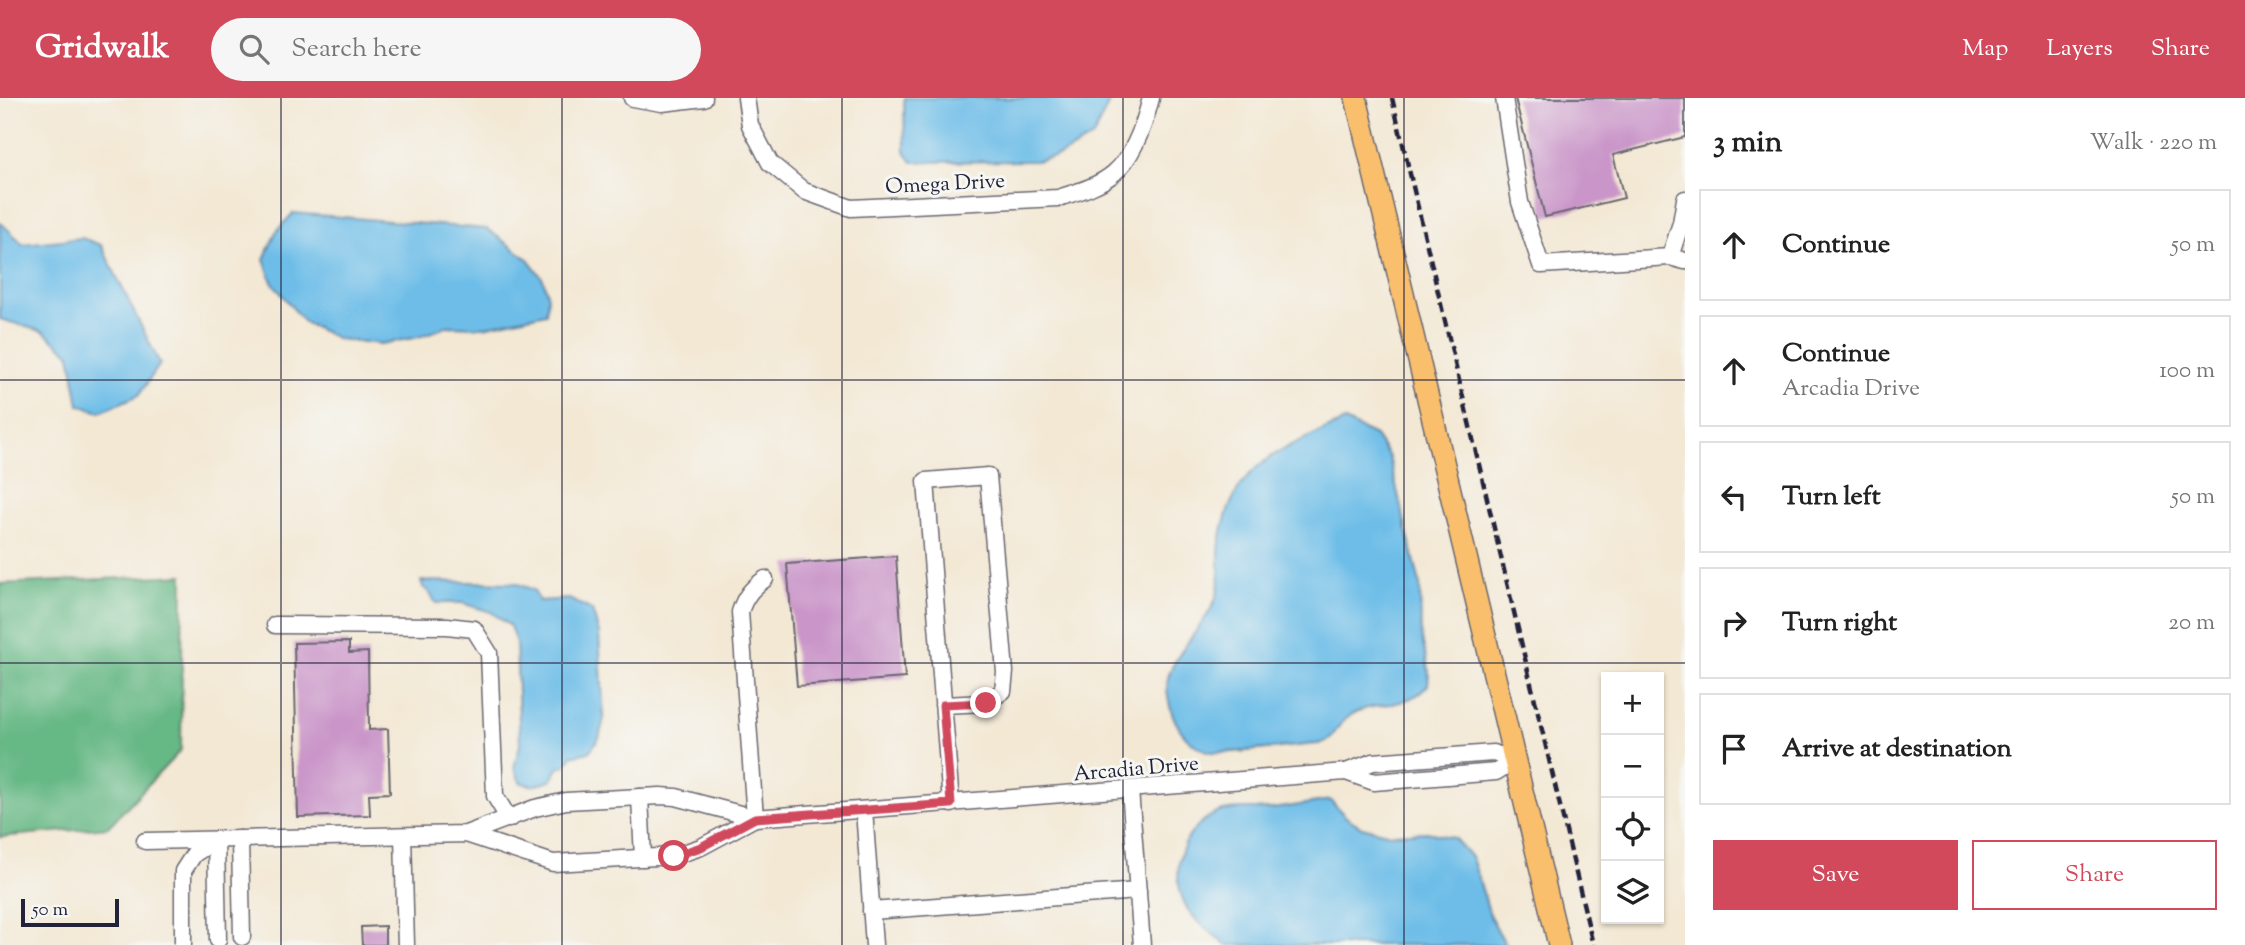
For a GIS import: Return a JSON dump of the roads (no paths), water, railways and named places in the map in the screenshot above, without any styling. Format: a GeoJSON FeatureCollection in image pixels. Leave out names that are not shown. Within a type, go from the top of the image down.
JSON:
{"type":"FeatureCollection","features":[{"type":"Feature","properties":{"kind":"main road"},"geometry":{"type":"LineString","coordinates":[[1356,98],[1559,945]]}},
{"type":"Feature","properties":{"kind":"street"},"geometry":{"type":"LineString","coordinates":[[632,98],[662,103],[704,98]]}},
{"type":"Feature","properties":{"kind":"street","name":"Omega Drive"},"geometry":{"type":"LineString","coordinates":[[746,98],[750,125],[770,163],[804,191],[851,208],[1058,198],[1087,189],[1115,172],[1142,133],[1151,98]]}},
{"type":"Feature","properties":{"kind":"street"},"geometry":{"type":"LineString","coordinates":[[1504,98],[1520,202],[1541,265],[1677,259],[1685,198]]}},
{"type":"Feature","properties":{"kind":"street"},"geometry":{"type":"LineString","coordinates":[[943,705],[986,703],[1003,691],[1005,672],[988,476],[926,481],[943,705],[951,804]]}},
{"type":"Feature","properties":{"kind":"street"},"geometry":{"type":"LineString","coordinates":[[755,818],[740,612],[752,588],[765,579]]}},
{"type":"Feature","properties":{"kind":"street"},"geometry":{"type":"LineString","coordinates":[[275,625],[447,626],[474,629],[489,653],[495,796],[509,819]]}},
{"type":"Feature","properties":{"kind":"street","name":"Arcadia Drive"},"geometry":{"type":"LineString","coordinates":[[755,818],[1346,772],[1374,782],[1496,772],[1515,760]]}},
{"type":"Feature","properties":{"kind":"street"},"geometry":{"type":"LineString","coordinates":[[1130,790],[1142,945]]}},
{"type":"Feature","properties":{"kind":"street"},"geometry":{"type":"LineString","coordinates":[[145,841],[466,834],[535,808],[566,801],[640,797],[676,797],[755,818]]}},
{"type":"Feature","properties":{"kind":"street"},"geometry":{"type":"LineString","coordinates":[[640,797],[643,858]]}},
{"type":"Feature","properties":{"kind":"street"},"geometry":{"type":"LineString","coordinates":[[864,810],[874,945]]}},
{"type":"Feature","properties":{"kind":"street"},"geometry":{"type":"LineString","coordinates":[[466,834],[553,863],[674,856],[701,847],[755,818]]}},
{"type":"Feature","properties":{"kind":"street"},"geometry":{"type":"LineString","coordinates":[[403,835],[406,945]]}},
{"type":"Feature","properties":{"kind":"street"},"geometry":{"type":"LineString","coordinates":[[240,839],[242,937]]}},
{"type":"Feature","properties":{"kind":"street"},"geometry":{"type":"LineString","coordinates":[[216,840],[218,940]]}},
{"type":"Feature","properties":{"kind":"street"},"geometry":{"type":"LineString","coordinates":[[183,945],[183,871],[194,854],[216,840]]}},
{"type":"Feature","properties":{"kind":"street"},"geometry":{"type":"LineString","coordinates":[[871,911],[1138,891]]}},
{"type":"Feature","properties":{"kind":"water"},"geometry":{"type":"Polygon","coordinates":[[[904,98],[1111,98],[1093,137],[1061,155],[1038,161],[912,162],[905,151],[904,98]]]}},
{"type":"Feature","properties":{"kind":"water"},"geometry":{"type":"Polygon","coordinates":[[[293,213],[487,229],[528,259],[543,279],[548,297],[546,313],[484,327],[447,326],[419,337],[381,344],[338,339],[304,322],[272,282],[264,259],[276,232],[293,213]]]}},
{"type":"Feature","properties":{"kind":"water"},"geometry":{"type":"Polygon","coordinates":[[[0,222],[23,244],[82,238],[101,245],[160,364],[139,395],[100,412],[79,405],[70,354],[44,332],[0,319],[0,222]]]}},
{"type":"Feature","properties":{"kind":"water"},"geometry":{"type":"Polygon","coordinates":[[[1345,421],[1375,436],[1389,457],[1420,584],[1421,634],[1429,672],[1428,685],[1407,700],[1354,713],[1332,737],[1318,744],[1242,751],[1207,751],[1190,741],[1178,725],[1169,703],[1168,682],[1174,663],[1208,614],[1216,597],[1220,542],[1226,515],[1235,494],[1263,463],[1280,451],[1345,421]]]}},
{"type":"Feature","properties":{"kind":"water"},"geometry":{"type":"Polygon","coordinates":[[[421,581],[515,583],[534,590],[539,601],[569,599],[592,610],[599,633],[604,719],[599,738],[589,752],[572,756],[565,766],[558,768],[552,780],[536,785],[520,782],[514,767],[520,745],[516,643],[510,626],[491,612],[462,603],[436,603],[421,581]]]}},
{"type":"Feature","properties":{"kind":"water"},"geometry":{"type":"Polygon","coordinates":[[[1330,800],[1346,817],[1362,827],[1391,834],[1427,832],[1454,838],[1472,858],[1491,918],[1506,945],[1226,945],[1190,913],[1181,894],[1179,865],[1188,837],[1197,826],[1223,811],[1271,809],[1330,800]]]}},
{"type":"Feature","properties":{"kind":"railway"},"geometry":{"type":"LineString","coordinates":[[1392,98],[1593,945]]}}]}
